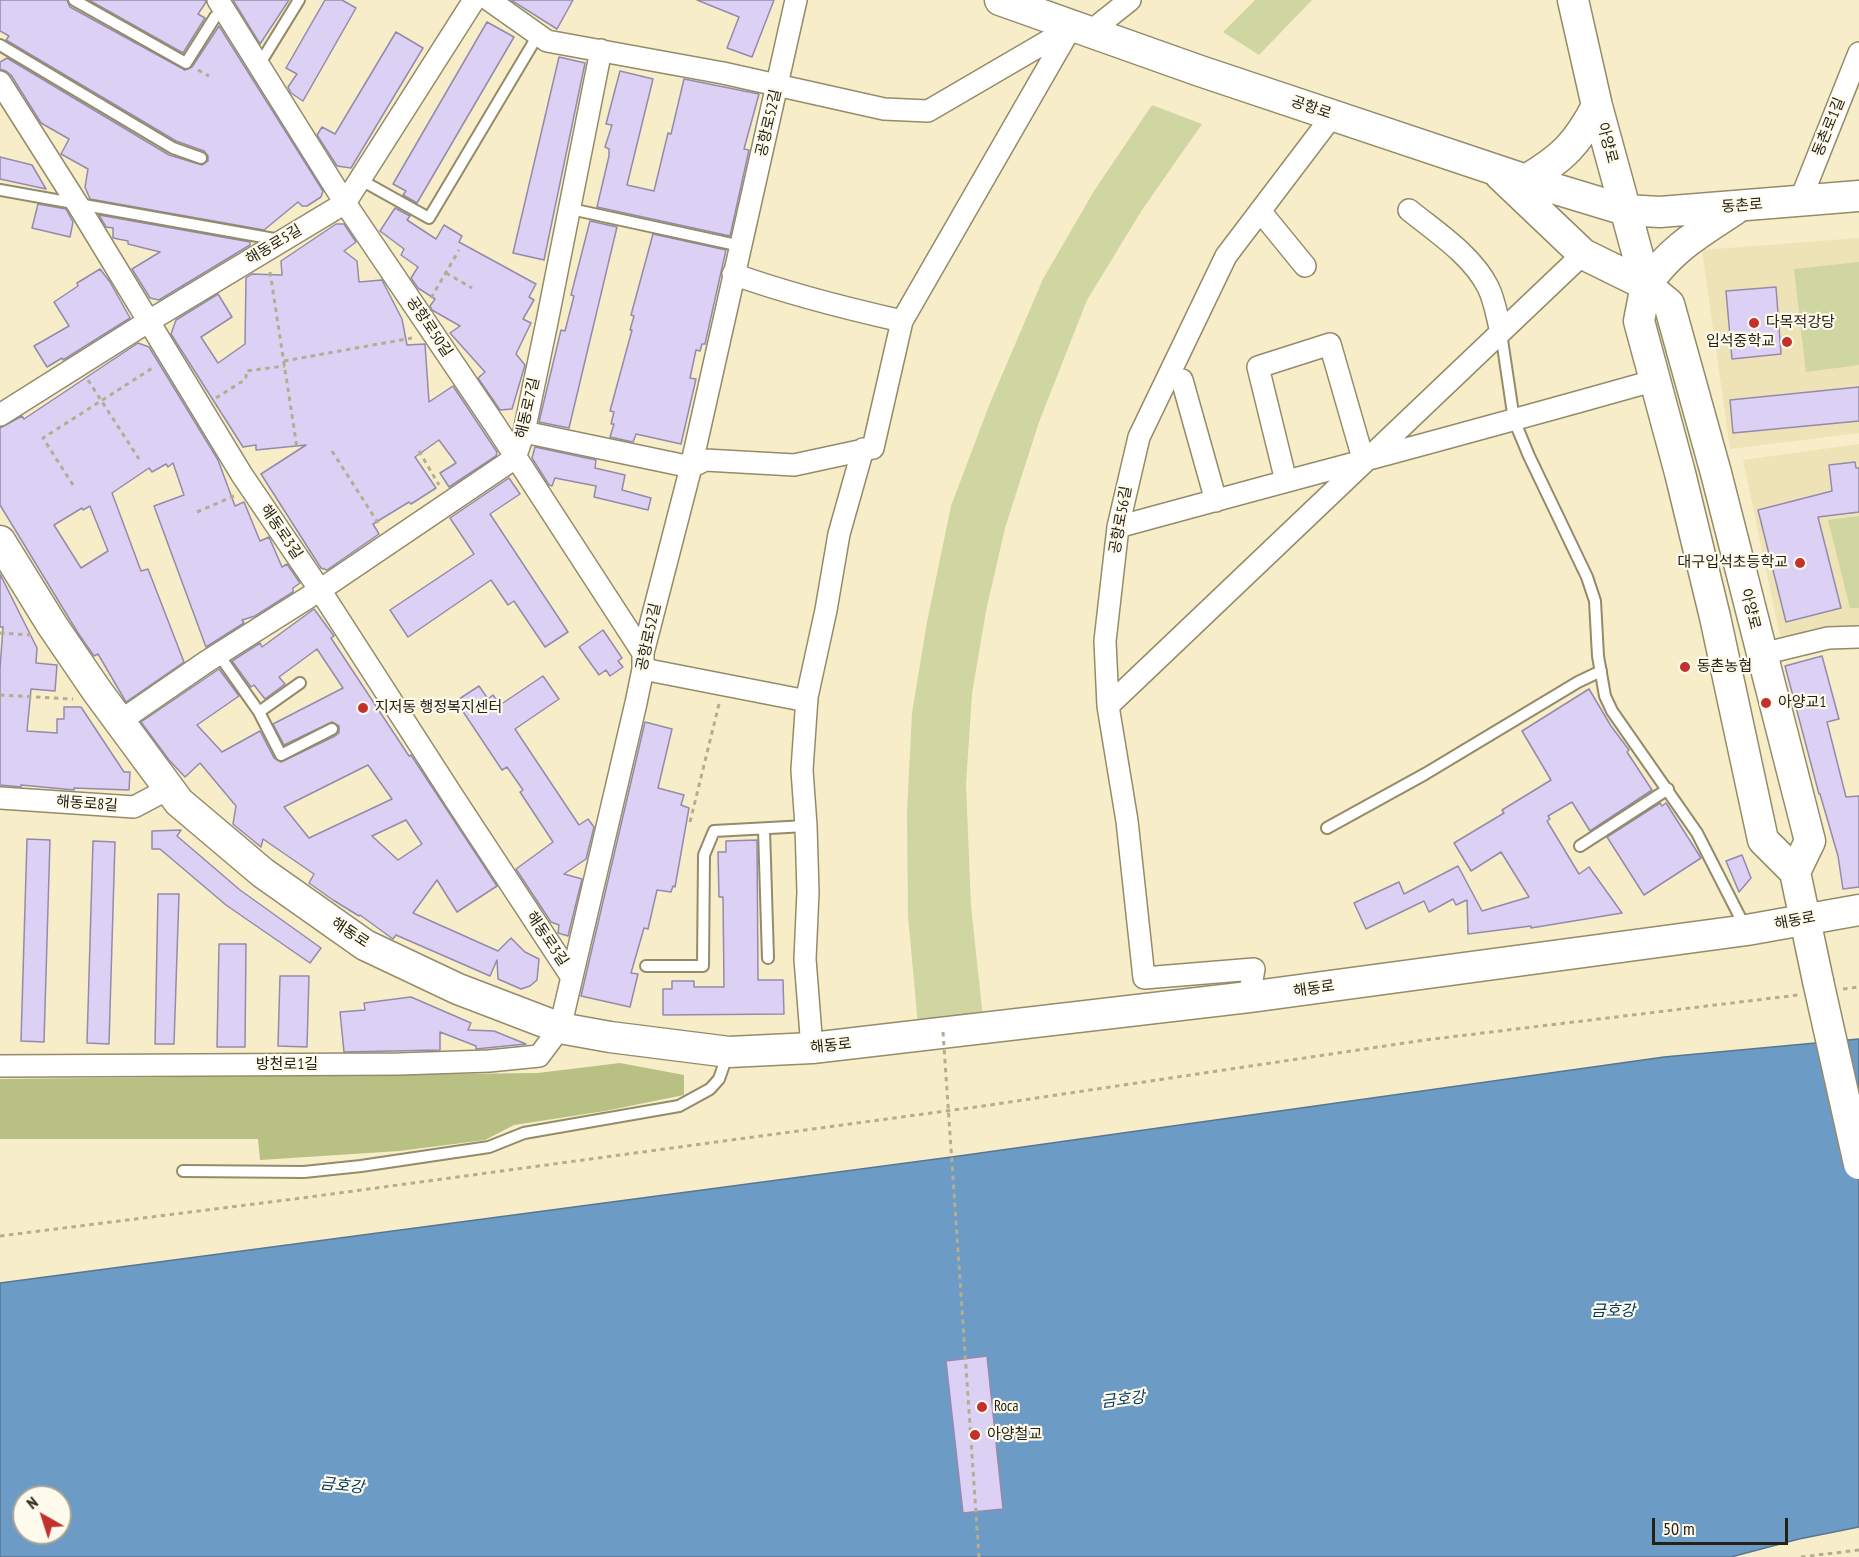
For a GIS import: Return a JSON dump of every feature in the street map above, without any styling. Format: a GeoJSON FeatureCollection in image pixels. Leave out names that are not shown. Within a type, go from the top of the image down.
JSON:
{"type":"FeatureCollection","features":[{"type":"Feature","properties":{"kind":"main road","name":"공항로"},"geometry":{"type":"LineString","coordinates":[[1000,0],[1496,170],[1625,210]]}},
{"type":"Feature","properties":{"kind":"main road","name":"아양로"},"geometry":{"type":"LineString","coordinates":[[1573,0],[1597,106],[1646,285],[1640,321],[1715,617],[1763,840],[1795,872],[1810,841],[1716,473],[1669,304],[1646,285]]}},
{"type":"Feature","properties":{"kind":"main road"},"geometry":{"type":"LineString","coordinates":[[1526,180],[1548,167],[1565,153],[1580,137],[1597,106]]}},
{"type":"Feature","properties":{"kind":"main road"},"geometry":{"type":"LineString","coordinates":[[1496,170],[1583,254],[1646,285],[1670,255],[1690,238],[1739,206]]}},
{"type":"Feature","properties":{"kind":"main road","name":"동촌로"},"geometry":{"type":"LineString","coordinates":[[1625,210],[1660,212],[1859,196]]}},
{"type":"Feature","properties":{"kind":"main road","name":"해동로"},"geometry":{"type":"LineString","coordinates":[[0,541],[52,625],[97,691],[179,802],[263,873],[365,945],[458,989],[560,1028],[610,1037],[729,1052],[812,1048],[1249,997],[1747,930],[1859,910]]}},
{"type":"Feature","properties":{"kind":"main road"},"geometry":{"type":"LineString","coordinates":[[1795,872],[1806,918],[1818,988],[1859,1164]]}},
{"type":"Feature","properties":{"kind":"street","name":"해동로5길"},"geometry":{"type":"LineString","coordinates":[[0,415],[149,321],[345,203],[474,0]]}},
{"type":"Feature","properties":{"kind":"street"},"geometry":{"type":"LineString","coordinates":[[489,0],[547,41],[778,84],[884,109],[928,111],[1072,27],[902,321],[874,448],[839,534],[807,701],[802,770],[808,892],[805,959],[812,1048]]}},
{"type":"Feature","properties":{"kind":"street","name":"공항로52길"},"geometry":{"type":"LineString","coordinates":[[560,1028],[643,661],[691,467],[796,0]]}},
{"type":"Feature","properties":{"kind":"street"},"geometry":{"type":"LineString","coordinates":[[1091,32],[1130,0]]}},
{"type":"Feature","properties":{"kind":"street","name":"공항로50길"},"geometry":{"type":"LineString","coordinates":[[221,5],[345,203],[515,458],[643,661]]}},
{"type":"Feature","properties":{"kind":"street","name":"해동로7길"},"geometry":{"type":"LineString","coordinates":[[119,722],[515,458],[524,432],[571,209],[601,50]]}},
{"type":"Feature","properties":{"kind":"street","name":"동촌로1길"},"geometry":{"type":"LineString","coordinates":[[1800,201],[1859,53]]}},
{"type":"Feature","properties":{"kind":"street","name":"해동로3길"},"geometry":{"type":"LineString","coordinates":[[0,82],[252,489],[571,976]]}},
{"type":"Feature","properties":{"kind":"street","name":"공항로56길"},"geometry":{"type":"LineString","coordinates":[[1249,997],[1254,969],[1144,978],[1127,820],[1108,706],[1105,641],[1118,527],[1139,437],[1226,256],[1333,115]]}},
{"type":"Feature","properties":{"kind":"street"},"geometry":{"type":"LineString","coordinates":[[1409,210],[1462,254],[1482,277],[1494,301],[1501,332]]}},
{"type":"Feature","properties":{"kind":"street"},"geometry":{"type":"LineString","coordinates":[[1260,211],[1305,266]]}},
{"type":"Feature","properties":{"kind":"street"},"geometry":{"type":"LineString","coordinates":[[1108,706],[1583,254]]}},
{"type":"Feature","properties":{"kind":"street"},"geometry":{"type":"LineString","coordinates":[[734,274],[780,291],[902,321]]}},
{"type":"Feature","properties":{"kind":"street"},"geometry":{"type":"LineString","coordinates":[[1287,481],[1258,367],[1330,344],[1364,462]]}},
{"type":"Feature","properties":{"kind":"street"},"geometry":{"type":"LineString","coordinates":[[1182,380],[1216,501]]}},
{"type":"Feature","properties":{"kind":"street"},"geometry":{"type":"LineString","coordinates":[[1118,527],[1364,462],[1656,380]]}},
{"type":"Feature","properties":{"kind":"street"},"geometry":{"type":"LineString","coordinates":[[524,432],[691,467],[705,460],[794,465],[874,448]]}},
{"type":"Feature","properties":{"kind":"street"},"geometry":{"type":"LineString","coordinates":[[1761,654],[1828,638],[1859,637]]}},
{"type":"Feature","properties":{"kind":"street"},"geometry":{"type":"LineString","coordinates":[[643,661],[723,685],[807,701]]}},
{"type":"Feature","properties":{"kind":"street","name":"해동로8길"},"geometry":{"type":"LineString","coordinates":[[0,798],[135,807],[170,788]]}},
{"type":"Feature","properties":{"kind":"street","name":"방천로1길"},"geometry":{"type":"LineString","coordinates":[[0,1066],[399,1064],[489,1061],[539,1056],[560,1028]]}},
{"type":"Feature","properties":{"kind":"lane"},"geometry":{"type":"LineString","coordinates":[[74,0],[186,63],[221,5]]}},
{"type":"Feature","properties":{"kind":"lane"},"geometry":{"type":"LineString","coordinates":[[259,65],[299,0]]}},
{"type":"Feature","properties":{"kind":"lane"},"geometry":{"type":"LineString","coordinates":[[359,180],[429,218],[538,35]]}},
{"type":"Feature","properties":{"kind":"lane"},"geometry":{"type":"LineString","coordinates":[[0,45],[173,148],[201,158]]}},
{"type":"Feature","properties":{"kind":"lane"},"geometry":{"type":"LineString","coordinates":[[0,190],[273,245]]}},
{"type":"Feature","properties":{"kind":"lane"},"geometry":{"type":"LineString","coordinates":[[571,209],[741,246]]}},
{"type":"Feature","properties":{"kind":"lane"},"geometry":{"type":"LineString","coordinates":[[1501,332],[1514,420],[1587,577],[1595,601],[1605,696],[1612,711],[1697,833],[1747,930]]}},
{"type":"Feature","properties":{"kind":"lane"},"geometry":{"type":"LineString","coordinates":[[219,655],[259,712],[281,755],[332,729]]}},
{"type":"Feature","properties":{"kind":"lane"},"geometry":{"type":"LineString","coordinates":[[1327,828],[1425,774],[1578,682],[1601,671]]}},
{"type":"Feature","properties":{"kind":"lane"},"geometry":{"type":"LineString","coordinates":[[259,712],[300,683]]}},
{"type":"Feature","properties":{"kind":"lane"},"geometry":{"type":"LineString","coordinates":[[1580,846],[1668,789]]}},
{"type":"Feature","properties":{"kind":"lane"},"geometry":{"type":"LineString","coordinates":[[646,966],[703,966],[704,855],[714,831],[806,826]]}},
{"type":"Feature","properties":{"kind":"lane"},"geometry":{"type":"LineString","coordinates":[[764,829],[768,958]]}},
{"type":"Feature","properties":{"kind":"lane"},"geometry":{"type":"LineString","coordinates":[[183,1171],[304,1172],[361,1167],[489,1148],[524,1133],[679,1106],[710,1089],[719,1079],[729,1052]]}},
{"type":"Feature","properties":{"kind":"path"},"geometry":{"type":"LineString","coordinates":[[273,245],[284,364],[297,448]]}},
{"type":"Feature","properties":{"kind":"path"},"geometry":{"type":"LineString","coordinates":[[201,406],[246,379],[246,371],[423,336],[446,273],[459,250]]}},
{"type":"Feature","properties":{"kind":"path"},"geometry":{"type":"LineString","coordinates":[[446,273],[472,288]]}},
{"type":"Feature","properties":{"kind":"path"},"geometry":{"type":"LineString","coordinates":[[73,485],[44,438],[171,356]]}},
{"type":"Feature","properties":{"kind":"path"},"geometry":{"type":"LineString","coordinates":[[79,366],[139,459]]}},
{"type":"Feature","properties":{"kind":"path"},"geometry":{"type":"LineString","coordinates":[[332,451],[390,543]]}},
{"type":"Feature","properties":{"kind":"path"},"geometry":{"type":"LineString","coordinates":[[419,451],[450,502]]}},
{"type":"Feature","properties":{"kind":"path"},"geometry":{"type":"LineString","coordinates":[[197,512],[252,489]]}},
{"type":"Feature","properties":{"kind":"path"},"geometry":{"type":"LineString","coordinates":[[690,822],[723,685]]}},
{"type":"Feature","properties":{"kind":"path"},"geometry":{"type":"LineString","coordinates":[[0,696],[82,699],[97,691]]}},
{"type":"Feature","properties":{"kind":"path"},"geometry":{"type":"LineString","coordinates":[[0,1236],[314,1197],[983,1106],[1425,1040],[1818,988],[1859,987]]}},
{"type":"Feature","properties":{"kind":"path"},"geometry":{"type":"LineString","coordinates":[[943,1032],[979,1557]]}},
{"type":"Feature","properties":{"kind":"path"},"geometry":{"type":"LineString","coordinates":[[1801,1557],[1859,1550]]}},
{"type":"Feature","properties":{"kind":"shaded area","name":"입석중학교"},"geometry":{"type":"Polygon","coordinates":[[[1859,238],[1859,433],[1730,449],[1702,250],[1859,238]]]}},
{"type":"Feature","properties":{"kind":"shaded area"},"geometry":{"type":"Polygon","coordinates":[[[1859,444],[1859,631],[1780,636],[1743,460],[1859,444]]]}},
{"type":"Feature","properties":{"kind":"green space"},"geometry":{"type":"Polygon","coordinates":[[[1255,0],[1312,0],[1259,55],[1223,32],[1255,0]]]}},
{"type":"Feature","properties":{"kind":"green space"},"geometry":{"type":"Polygon","coordinates":[[[1152,105],[1202,124],[1142,210],[1087,300],[1039,422],[1005,528],[986,611],[972,694],[966,784],[971,906],[984,1027],[919,1036],[908,916],[907,812],[912,713],[927,622],[951,506],[990,403],[1043,279],[1094,191],[1152,105]]]}},
{"type":"Feature","properties":{"kind":"green space"},"geometry":{"type":"Polygon","coordinates":[[[1859,262],[1859,365],[1806,372],[1794,269],[1859,262]]]}},
{"type":"Feature","properties":{"kind":"green space"},"geometry":{"type":"Polygon","coordinates":[[[1859,516],[1859,608],[1850,608],[1828,520],[1859,516]]]}},
{"type":"Feature","properties":{"kind":"green space"},"geometry":{"type":"Polygon","coordinates":[[[620,1063],[684,1075],[684,1095],[605,1111],[514,1125],[485,1140],[399,1151],[260,1160],[258,1139],[0,1139],[0,1079],[538,1073],[620,1063]]]}},
{"type":"Feature","properties":{"kind":"water","name":"금호강"},"geometry":{"type":"Polygon","coordinates":[[[1859,1039],[1859,1527],[1799,1539],[1731,1557],[0,1557],[0,1283],[959,1156],[1664,1057],[1859,1039]]]}},
{"type":"Feature","properties":{"kind":"building"},"geometry":{"type":"Polygon","coordinates":[[[0,0],[67,0],[70,7],[185,70],[192,67],[219,26],[323,191],[321,197],[307,206],[302,206],[298,202],[264,230],[90,199],[85,187],[88,169],[61,154],[69,139],[41,123],[11,75],[0,69],[0,62],[7,58],[169,155],[202,165],[208,161],[208,156],[204,151],[176,141],[6,40],[9,36],[0,31],[0,0]]]}},
{"type":"Feature","properties":{"kind":"building"},"geometry":{"type":"Polygon","coordinates":[[[89,0],[205,0],[198,14],[205,18],[183,53],[89,0]]]}},
{"type":"Feature","properties":{"kind":"building"},"geometry":{"type":"Polygon","coordinates":[[[233,0],[289,0],[260,44],[233,0]]]}},
{"type":"Feature","properties":{"kind":"building"},"geometry":{"type":"Polygon","coordinates":[[[325,0],[342,0],[356,8],[303,101],[291,93],[288,87],[297,74],[286,68],[325,0]]]}},
{"type":"Feature","properties":{"kind":"building"},"geometry":{"type":"Polygon","coordinates":[[[511,0],[573,0],[557,29],[511,0]]]}},
{"type":"Feature","properties":{"kind":"building"},"geometry":{"type":"Polygon","coordinates":[[[697,0],[774,0],[752,57],[727,48],[739,17],[697,0]]]}},
{"type":"Feature","properties":{"kind":"building"},"geometry":{"type":"Polygon","coordinates":[[[487,22],[514,37],[417,203],[403,195],[406,191],[393,184],[487,22]]]}},
{"type":"Feature","properties":{"kind":"building"},"geometry":{"type":"Polygon","coordinates":[[[396,32],[423,48],[351,168],[337,166],[317,135],[322,127],[335,134],[396,32]]]}},
{"type":"Feature","properties":{"kind":"building"},"geometry":{"type":"Polygon","coordinates":[[[559,57],[585,63],[544,260],[513,253],[559,57]]]}},
{"type":"Feature","properties":{"kind":"building"},"geometry":{"type":"Polygon","coordinates":[[[620,71],[653,79],[627,185],[654,191],[684,79],[759,94],[744,149],[749,150],[730,236],[597,207],[609,156],[609,149],[605,147],[612,125],[606,124],[620,71]]]}},
{"type":"Feature","properties":{"kind":"building"},"geometry":{"type":"Polygon","coordinates":[[[0,157],[32,165],[46,189],[0,179],[0,157]]]}},
{"type":"Feature","properties":{"kind":"building"},"geometry":{"type":"Polygon","coordinates":[[[38,204],[66,209],[73,222],[70,237],[32,228],[38,204]]]}},
{"type":"Feature","properties":{"kind":"building"},"geometry":{"type":"Polygon","coordinates":[[[395,208],[410,216],[407,220],[436,239],[444,225],[462,236],[459,242],[536,284],[529,297],[534,300],[523,319],[531,323],[516,354],[525,365],[512,409],[500,410],[478,378],[485,372],[450,333],[460,326],[432,310],[430,306],[435,299],[418,288],[411,278],[418,267],[401,255],[404,249],[380,231],[395,208]]]}},
{"type":"Feature","properties":{"kind":"building"},"geometry":{"type":"Polygon","coordinates":[[[99,215],[250,242],[250,245],[159,300],[150,298],[132,269],[160,252],[113,238],[113,228],[106,227],[99,215]]]}},
{"type":"Feature","properties":{"kind":"building"},"geometry":{"type":"Polygon","coordinates":[[[590,221],[617,227],[569,428],[539,422],[561,330],[565,331],[574,296],[571,295],[590,221]]]}},
{"type":"Feature","properties":{"kind":"building"},"geometry":{"type":"Polygon","coordinates":[[[336,224],[344,224],[356,242],[344,251],[357,261],[359,282],[382,280],[402,319],[407,345],[425,344],[429,402],[453,386],[497,452],[496,456],[449,487],[440,473],[456,463],[439,440],[415,457],[436,488],[373,524],[379,534],[327,570],[321,568],[261,474],[306,445],[256,450],[256,445],[243,447],[171,334],[176,320],[218,294],[232,317],[201,337],[218,363],[245,344],[246,278],[252,274],[282,275],[281,261],[336,224]]]}},
{"type":"Feature","properties":{"kind":"building"},"geometry":{"type":"Polygon","coordinates":[[[653,234],[726,250],[705,344],[702,344],[700,351],[696,350],[690,378],[696,379],[681,444],[636,434],[633,442],[610,437],[614,424],[611,424],[614,412],[610,411],[632,330],[630,330],[634,316],[631,315],[653,234]]]}},
{"type":"Feature","properties":{"kind":"building"},"geometry":{"type":"Polygon","coordinates":[[[100,269],[130,318],[63,360],[62,358],[47,367],[34,346],[69,326],[54,302],[78,286],[77,283],[100,269]]]}},
{"type":"Feature","properties":{"kind":"building","name":"다목적강당"},"geometry":{"type":"Polygon","coordinates":[[[1776,287],[1781,354],[1732,359],[1726,291],[1776,287]]]}},
{"type":"Feature","properties":{"kind":"building"},"geometry":{"type":"Polygon","coordinates":[[[138,343],[149,347],[218,460],[235,506],[244,502],[260,541],[269,537],[282,567],[287,564],[300,583],[293,588],[293,592],[255,616],[242,620],[244,623],[206,647],[154,506],[184,495],[173,463],[168,467],[166,464],[152,472],[149,468],[112,493],[141,571],[148,569],[184,662],[126,702],[98,654],[94,656],[78,633],[0,505],[0,428],[22,416],[24,419],[138,343]],[[90,506],[83,510],[82,508],[54,525],[81,568],[108,551],[90,506]]]}},
{"type":"Feature","properties":{"kind":"building","name":"입석중학교"},"geometry":{"type":"Polygon","coordinates":[[[1859,387],[1859,421],[1733,433],[1730,400],[1859,387]]]}},
{"type":"Feature","properties":{"kind":"building"},"geometry":{"type":"Polygon","coordinates":[[[535,447],[596,460],[595,468],[625,475],[622,490],[651,498],[648,510],[594,497],[596,486],[555,478],[552,486],[549,485],[532,458],[535,447]]]}},
{"type":"Feature","properties":{"kind":"building","name":"대구입석초등학교"},"geometry":{"type":"Polygon","coordinates":[[[1855,462],[1856,468],[1859,468],[1859,512],[1818,517],[1841,608],[1786,622],[1758,510],[1832,491],[1829,465],[1855,462]]]}},
{"type":"Feature","properties":{"kind":"building"},"geometry":{"type":"Polygon","coordinates":[[[509,478],[520,494],[490,514],[568,632],[545,647],[514,601],[508,605],[491,580],[408,637],[390,610],[474,554],[450,518],[509,478]]]}},
{"type":"Feature","properties":{"kind":"building"},"geometry":{"type":"Polygon","coordinates":[[[0,574],[37,648],[36,663],[57,665],[55,691],[31,689],[27,731],[57,733],[57,719],[64,719],[64,707],[81,707],[124,772],[130,772],[129,790],[74,788],[74,790],[0,785],[0,669],[3,627],[0,627],[0,574]]]}},
{"type":"Feature","properties":{"kind":"building"},"geometry":{"type":"Polygon","coordinates":[[[314,609],[334,636],[331,638],[497,886],[457,912],[437,880],[413,913],[498,951],[511,938],[525,952],[539,959],[537,980],[530,986],[521,989],[498,979],[497,960],[490,976],[396,935],[393,939],[309,883],[314,874],[263,839],[261,847],[233,824],[236,806],[200,763],[185,777],[169,760],[141,722],[219,669],[239,696],[197,725],[222,752],[260,731],[274,758],[281,762],[339,733],[339,726],[332,722],[284,745],[273,724],[343,688],[317,649],[279,677],[285,684],[265,699],[254,685],[251,687],[232,661],[260,643],[262,647],[314,609]],[[368,765],[284,807],[309,838],[392,799],[368,765]],[[406,820],[372,836],[398,860],[422,844],[406,820]]]}},
{"type":"Feature","properties":{"kind":"building"},"geometry":{"type":"Polygon","coordinates":[[[603,630],[622,658],[618,661],[623,667],[610,676],[606,670],[599,675],[579,647],[603,630]]]}},
{"type":"Feature","properties":{"kind":"building"},"geometry":{"type":"Polygon","coordinates":[[[1822,656],[1839,719],[1827,722],[1846,797],[1859,796],[1859,887],[1843,889],[1838,856],[1785,666],[1822,656]]]}},
{"type":"Feature","properties":{"kind":"building"},"geometry":{"type":"Polygon","coordinates":[[[543,676],[559,699],[515,729],[579,825],[588,819],[594,827],[586,859],[564,874],[582,879],[568,936],[558,933],[559,925],[551,922],[516,869],[553,842],[520,792],[523,790],[507,767],[502,770],[456,701],[479,686],[488,699],[493,695],[500,705],[543,676]]]}},
{"type":"Feature","properties":{"kind":"building"},"geometry":{"type":"Polygon","coordinates":[[[1589,689],[1652,790],[1590,831],[1572,802],[1548,816],[1550,819],[1547,821],[1579,874],[1589,867],[1622,913],[1531,928],[1531,926],[1468,934],[1467,900],[1456,905],[1453,899],[1429,912],[1424,901],[1366,929],[1354,903],[1399,882],[1404,894],[1458,866],[1482,911],[1529,897],[1501,852],[1471,871],[1454,843],[1504,813],[1502,810],[1551,780],[1522,731],[1589,689]]]}},
{"type":"Feature","properties":{"kind":"building"},"geometry":{"type":"Polygon","coordinates":[[[645,722],[672,729],[658,788],[684,795],[681,805],[689,808],[675,887],[673,886],[671,892],[657,890],[648,929],[644,928],[631,973],[638,974],[630,1007],[581,996],[645,722]]]}},
{"type":"Feature","properties":{"kind":"building"},"geometry":{"type":"Polygon","coordinates":[[[1660,803],[1662,806],[1666,803],[1701,858],[1644,895],[1607,837],[1660,803]]]}},
{"type":"Feature","properties":{"kind":"building"},"geometry":{"type":"Polygon","coordinates":[[[181,830],[177,836],[240,890],[321,948],[310,963],[226,905],[160,849],[152,849],[152,831],[181,830]]]}},
{"type":"Feature","properties":{"kind":"building"},"geometry":{"type":"Polygon","coordinates":[[[27,839],[50,840],[44,1042],[21,1041],[27,839]]]}},
{"type":"Feature","properties":{"kind":"building"},"geometry":{"type":"Polygon","coordinates":[[[757,840],[758,980],[783,980],[784,1014],[663,1015],[663,989],[672,989],[672,981],[694,981],[694,987],[724,987],[723,897],[719,897],[718,852],[726,852],[726,841],[757,840]]]}},
{"type":"Feature","properties":{"kind":"building"},"geometry":{"type":"Polygon","coordinates":[[[93,841],[115,842],[109,1044],[87,1043],[93,841]]]}},
{"type":"Feature","properties":{"kind":"building"},"geometry":{"type":"Polygon","coordinates":[[[1742,855],[1751,878],[1739,892],[1726,861],[1742,855]]]}},
{"type":"Feature","properties":{"kind":"building"},"geometry":{"type":"Polygon","coordinates":[[[158,894],[179,894],[174,1044],[155,1044],[158,894]]]}},
{"type":"Feature","properties":{"kind":"building"},"geometry":{"type":"Polygon","coordinates":[[[219,944],[246,944],[245,1047],[217,1047],[219,944]]]}},
{"type":"Feature","properties":{"kind":"building"},"geometry":{"type":"Polygon","coordinates":[[[280,976],[309,976],[307,1047],[278,1046],[280,976]]]}},
{"type":"Feature","properties":{"kind":"building"},"geometry":{"type":"Polygon","coordinates":[[[411,997],[471,1023],[468,1030],[494,1031],[526,1044],[476,1049],[476,1046],[440,1032],[440,1050],[344,1052],[340,1012],[365,1010],[364,1003],[411,997]]]}},
{"type":"Feature","properties":{"kind":"building","name":"아양철교"},"geometry":{"type":"Polygon","coordinates":[[[987,1356],[1003,1509],[963,1513],[946,1361],[987,1356]]]}},
{"type":"Feature","properties":{"kind":"place","name":"다목적강당"},"geometry":{"type":"Point","coordinates":[1754,323]}},
{"type":"Feature","properties":{"kind":"place","name":"입석중학교"},"geometry":{"type":"Point","coordinates":[1787,342]}},
{"type":"Feature","properties":{"kind":"place","name":"대구입석초등학교"},"geometry":{"type":"Point","coordinates":[1800,563]}},
{"type":"Feature","properties":{"kind":"place","name":"동촌농협"},"geometry":{"type":"Point","coordinates":[1685,667]}},
{"type":"Feature","properties":{"kind":"place","name":"아양교1"},"geometry":{"type":"Point","coordinates":[1766,703]}},
{"type":"Feature","properties":{"kind":"place","name":"지저동 행정복지센터"},"geometry":{"type":"Point","coordinates":[363,708]}},
{"type":"Feature","properties":{"kind":"place","name":"Roca"},"geometry":{"type":"Point","coordinates":[982,1407]}},
{"type":"Feature","properties":{"kind":"place","name":"아양철교"},"geometry":{"type":"Point","coordinates":[975,1435]}}]}
